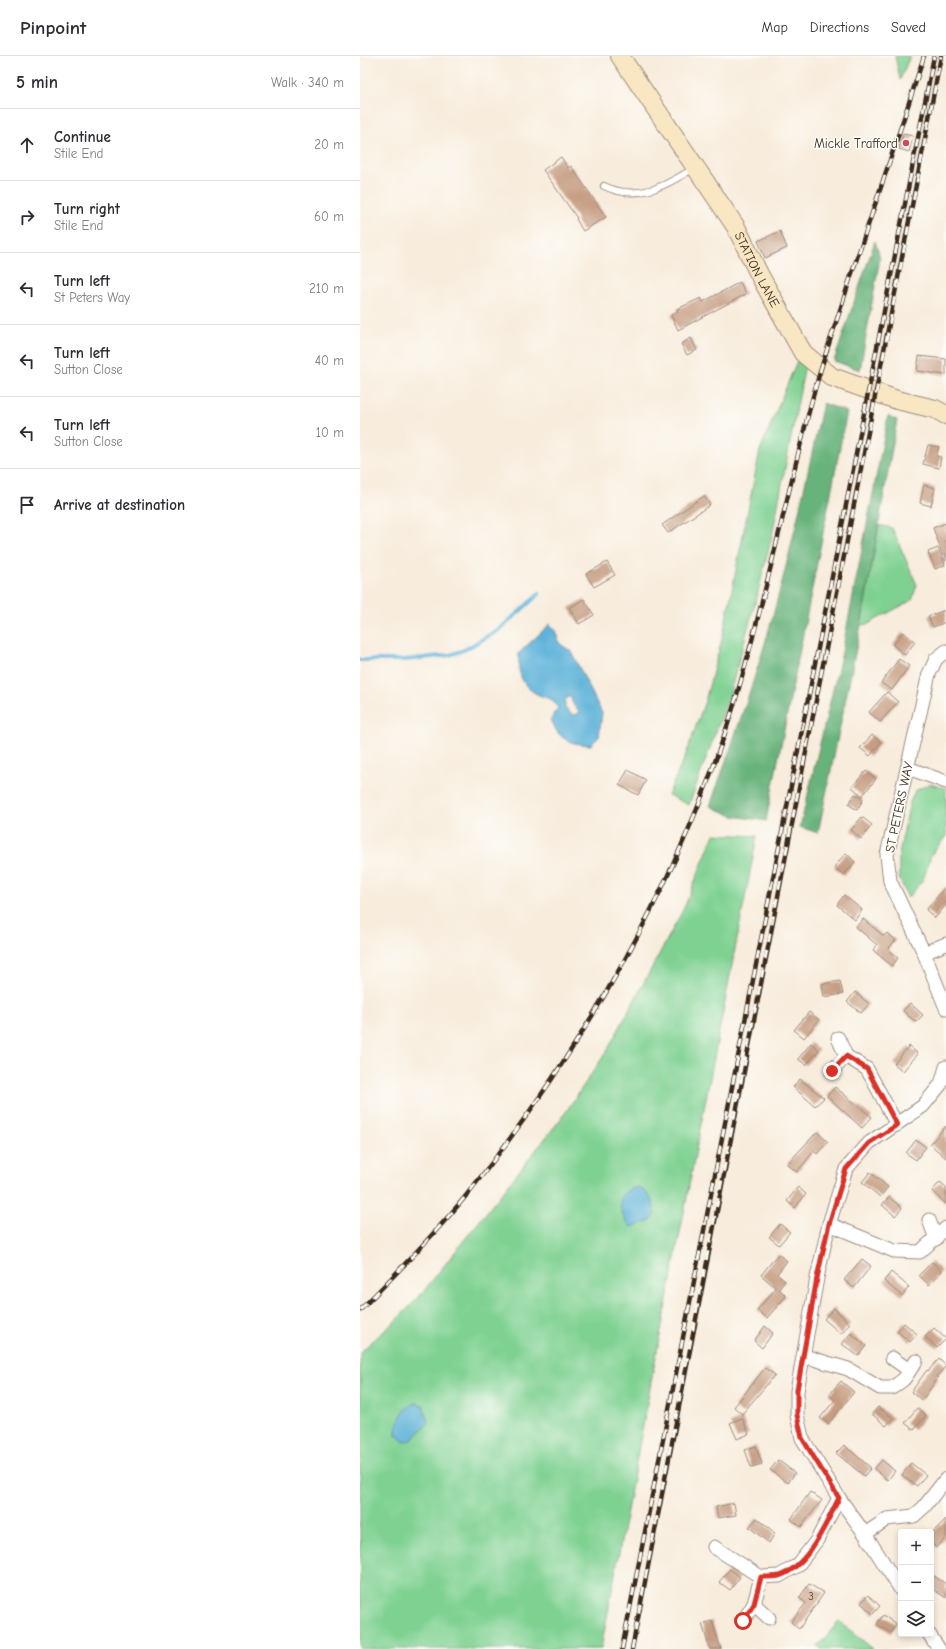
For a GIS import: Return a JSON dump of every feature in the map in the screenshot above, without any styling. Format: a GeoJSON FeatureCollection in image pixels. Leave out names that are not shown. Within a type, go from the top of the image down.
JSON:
{"type":"FeatureCollection","features":[{"type":"Feature","properties":{"kind":"street","name":"STATION LANE"},"geometry":{"type":"LineString","coordinates":[[620,56],[736,227],[760,276],[803,353],[832,377],[897,400],[934,409],[946,415]]}},
{"type":"Feature","properties":{"kind":"street","name":"ST PETERS WAY"},"geometry":{"type":"LineString","coordinates":[[946,651],[936,659],[929,674],[888,855],[890,881],[924,953],[946,1008]]}},
{"type":"Feature","properties":{"kind":"street"},"geometry":{"type":"LineString","coordinates":[[908,768],[946,782]]}},
{"type":"Feature","properties":{"kind":"street"},"geometry":{"type":"LineString","coordinates":[[924,953],[946,944]]}},
{"type":"Feature","properties":{"kind":"street"},"geometry":{"type":"LineString","coordinates":[[838,1038],[846,1056],[867,1069],[897,1125]]}},
{"type":"Feature","properties":{"kind":"street"},"geometry":{"type":"LineString","coordinates":[[832,1071],[846,1056]]}},
{"type":"Feature","properties":{"kind":"street"},"geometry":{"type":"LineString","coordinates":[[898,1585],[865,1534],[839,1498],[802,1438],[797,1415],[797,1390],[817,1278],[829,1224],[846,1169],[869,1143],[923,1106],[941,1084],[946,1067]]}},
{"type":"Feature","properties":{"kind":"street"},"geometry":{"type":"LineString","coordinates":[[929,1220],[936,1238]]}},
{"type":"Feature","properties":{"kind":"street"},"geometry":{"type":"LineString","coordinates":[[829,1224],[894,1252],[920,1252],[946,1228]]}},
{"type":"Feature","properties":{"kind":"street"},"geometry":{"type":"LineString","coordinates":[[804,1356],[848,1369],[880,1388],[892,1388],[904,1379],[913,1365],[892,1358]]}},
{"type":"Feature","properties":{"kind":"street"},"geometry":{"type":"LineString","coordinates":[[865,1534],[887,1519],[914,1516],[946,1480]]}},
{"type":"Feature","properties":{"kind":"street"},"geometry":{"type":"LineString","coordinates":[[714,1547],[761,1577],[779,1576],[798,1565],[817,1540],[839,1498]]}},
{"type":"Feature","properties":{"kind":"street"},"geometry":{"type":"LineString","coordinates":[[743,1621],[754,1604],[761,1577]]}},
{"type":"Feature","properties":{"kind":"street"},"geometry":{"type":"LineString","coordinates":[[754,1604],[769,1618]]}},
{"type":"Feature","properties":{"kind":"street"},"geometry":{"type":"LineString","coordinates":[[931,1637],[939,1649]]}},
{"type":"Feature","properties":{"kind":"lane"},"geometry":{"type":"LineString","coordinates":[[604,186],[620,191],[647,192],[668,184],[695,167]]}},
{"type":"Feature","properties":{"kind":"green space"},"geometry":{"type":"Polygon","coordinates":[[[895,56],[910,56],[900,80],[895,56]]]}},
{"type":"Feature","properties":{"kind":"green space"},"geometry":{"type":"Polygon","coordinates":[[[875,241],[880,258],[860,370],[834,361],[875,241]]]}},
{"type":"Feature","properties":{"kind":"green space"},"geometry":{"type":"Polygon","coordinates":[[[797,361],[805,365],[772,536],[729,696],[689,805],[668,795],[685,757],[705,701],[723,635],[760,450],[797,361]]]}},
{"type":"Feature","properties":{"kind":"green space"},"geometry":{"type":"Polygon","coordinates":[[[823,403],[847,412],[766,821],[733,816],[710,806],[755,677],[776,605],[823,403]]]}},
{"type":"Feature","properties":{"kind":"green space"},"geometry":{"type":"Polygon","coordinates":[[[888,416],[897,420],[861,625],[818,833],[800,827],[842,652],[888,416]]]}},
{"type":"Feature","properties":{"kind":"green space"},"geometry":{"type":"Polygon","coordinates":[[[879,525],[892,528],[917,585],[912,600],[868,624],[861,625],[879,525]]]}},
{"type":"Feature","properties":{"kind":"green space"},"geometry":{"type":"Polygon","coordinates":[[[929,784],[946,788],[946,836],[931,855],[923,880],[908,898],[899,878],[899,853],[910,802],[915,791],[929,784]]]}},
{"type":"Feature","properties":{"kind":"green space"},"geometry":{"type":"Polygon","coordinates":[[[714,834],[757,836],[601,1649],[360,1649],[360,1352],[392,1324],[419,1297],[563,1116],[607,1051],[684,908],[714,834]],[[422,1405],[397,1425],[396,1434],[404,1442],[428,1424],[422,1405]]]}},
{"type":"Feature","properties":{"kind":"green space"},"geometry":{"type":"Polygon","coordinates":[[[839,1621],[873,1649],[821,1649],[818,1646],[839,1621]]]}},
{"type":"Feature","properties":{"kind":"water"},"geometry":{"type":"Polygon","coordinates":[[[550,624],[554,628],[560,644],[571,651],[602,713],[599,737],[591,745],[571,742],[566,740],[557,732],[551,719],[558,708],[551,699],[535,693],[524,684],[519,670],[519,653],[550,624]],[[570,696],[565,700],[565,708],[571,714],[577,715],[579,711],[574,706],[570,696]]]}},
{"type":"Feature","properties":{"kind":"water"},"geometry":{"type":"Polygon","coordinates":[[[639,1187],[647,1194],[653,1204],[654,1217],[649,1221],[631,1227],[622,1213],[621,1196],[628,1190],[639,1187]]]}},
{"type":"Feature","properties":{"kind":"water"},"geometry":{"type":"Polygon","coordinates":[[[414,1403],[423,1405],[428,1423],[412,1440],[404,1442],[396,1434],[398,1425],[403,1412],[414,1403]]]}},
{"type":"Feature","properties":{"kind":"building","name":"Mickle Trafford"},"geometry":{"type":"Polygon","coordinates":[[[903,134],[913,136],[909,152],[899,149],[903,134]]]}},
{"type":"Feature","properties":{"kind":"building"},"geometry":{"type":"Polygon","coordinates":[[[561,157],[568,168],[571,166],[606,217],[583,231],[576,219],[577,218],[543,170],[561,157]]]}},
{"type":"Feature","properties":{"kind":"building"},"geometry":{"type":"Polygon","coordinates":[[[780,231],[787,248],[765,258],[758,241],[780,231]]]}},
{"type":"Feature","properties":{"kind":"building"},"geometry":{"type":"Polygon","coordinates":[[[740,282],[746,294],[678,330],[671,315],[678,311],[677,309],[701,298],[703,302],[740,282]]]}},
{"type":"Feature","properties":{"kind":"building"},"geometry":{"type":"Polygon","coordinates":[[[691,338],[697,350],[687,355],[681,344],[691,338]]]}},
{"type":"Feature","properties":{"kind":"building"},"geometry":{"type":"Polygon","coordinates":[[[919,356],[946,359],[946,375],[917,371],[919,356]]]}},
{"type":"Feature","properties":{"kind":"building"},"geometry":{"type":"Polygon","coordinates":[[[928,445],[939,447],[936,456],[941,457],[939,468],[923,464],[928,445]]]}},
{"type":"Feature","properties":{"kind":"building"},"geometry":{"type":"Polygon","coordinates":[[[924,485],[935,488],[931,506],[920,503],[924,485]]]}},
{"type":"Feature","properties":{"kind":"building"},"geometry":{"type":"Polygon","coordinates":[[[704,496],[710,505],[668,533],[662,525],[704,496]]]}},
{"type":"Feature","properties":{"kind":"building"},"geometry":{"type":"Polygon","coordinates":[[[946,523],[946,561],[945,561],[933,528],[946,523]]]}},
{"type":"Feature","properties":{"kind":"building"},"geometry":{"type":"Polygon","coordinates":[[[938,548],[945,565],[935,569],[928,552],[938,548]]]}},
{"type":"Feature","properties":{"kind":"building"},"geometry":{"type":"Polygon","coordinates":[[[607,562],[615,575],[594,587],[586,574],[607,562]]]}},
{"type":"Feature","properties":{"kind":"building"},"geometry":{"type":"Polygon","coordinates":[[[584,599],[594,615],[579,624],[569,608],[584,599]]]}},
{"type":"Feature","properties":{"kind":"building"},"geometry":{"type":"Polygon","coordinates":[[[946,610],[946,622],[933,627],[928,616],[946,610]]]}},
{"type":"Feature","properties":{"kind":"building"},"geometry":{"type":"Polygon","coordinates":[[[903,632],[915,642],[905,655],[893,645],[903,632]]]}},
{"type":"Feature","properties":{"kind":"building"},"geometry":{"type":"Polygon","coordinates":[[[899,659],[909,666],[892,690],[881,683],[899,659]]]}},
{"type":"Feature","properties":{"kind":"building"},"geometry":{"type":"Polygon","coordinates":[[[887,692],[898,702],[880,722],[869,712],[887,692]]]}},
{"type":"Feature","properties":{"kind":"building"},"geometry":{"type":"Polygon","coordinates":[[[872,735],[881,742],[870,756],[860,748],[872,735]]]}},
{"type":"Feature","properties":{"kind":"building"},"geometry":{"type":"Polygon","coordinates":[[[628,770],[646,780],[638,795],[619,785],[628,770]]]}},
{"type":"Feature","properties":{"kind":"building"},"geometry":{"type":"Polygon","coordinates":[[[866,771],[876,779],[862,796],[852,787],[866,771]]]}},
{"type":"Feature","properties":{"kind":"building"},"geometry":{"type":"Polygon","coordinates":[[[855,794],[863,800],[857,810],[848,804],[855,794]]]}},
{"type":"Feature","properties":{"kind":"building"},"geometry":{"type":"Polygon","coordinates":[[[862,817],[872,825],[861,839],[851,830],[862,817]]]}},
{"type":"Feature","properties":{"kind":"building"},"geometry":{"type":"Polygon","coordinates":[[[846,853],[855,862],[844,875],[834,867],[846,853]]]}},
{"type":"Feature","properties":{"kind":"building"},"geometry":{"type":"Polygon","coordinates":[[[946,886],[946,905],[935,918],[926,910],[946,886]]]}},
{"type":"Feature","properties":{"kind":"building"},"geometry":{"type":"Polygon","coordinates":[[[844,895],[862,910],[855,920],[837,905],[844,895]]]}},
{"type":"Feature","properties":{"kind":"building"},"geometry":{"type":"Polygon","coordinates":[[[863,919],[884,936],[887,933],[896,940],[888,949],[898,958],[892,966],[873,950],[877,945],[856,927],[863,919]]]}},
{"type":"Feature","properties":{"kind":"building"},"geometry":{"type":"Polygon","coordinates":[[[840,981],[843,994],[824,997],[822,984],[840,981]]]}},
{"type":"Feature","properties":{"kind":"building"},"geometry":{"type":"Polygon","coordinates":[[[855,992],[869,1004],[861,1013],[847,1002],[855,992]]]}},
{"type":"Feature","properties":{"kind":"building"},"geometry":{"type":"Polygon","coordinates":[[[910,1003],[923,1015],[916,1022],[903,1011],[910,1003]]]}},
{"type":"Feature","properties":{"kind":"building"},"geometry":{"type":"Polygon","coordinates":[[[809,1012],[819,1020],[804,1038],[794,1030],[809,1012]]]}},
{"type":"Feature","properties":{"kind":"building"},"geometry":{"type":"Polygon","coordinates":[[[811,1043],[819,1050],[806,1065],[798,1059],[811,1043]]]}},
{"type":"Feature","properties":{"kind":"building"},"geometry":{"type":"Polygon","coordinates":[[[909,1046],[918,1054],[903,1071],[894,1064],[909,1046]]]}},
{"type":"Feature","properties":{"kind":"building"},"geometry":{"type":"Polygon","coordinates":[[[800,1079],[824,1098],[815,1106],[793,1087],[800,1079]]]}},
{"type":"Feature","properties":{"kind":"building"},"geometry":{"type":"Polygon","coordinates":[[[835,1087],[872,1117],[862,1128],[827,1096],[835,1087]]]}},
{"type":"Feature","properties":{"kind":"building"},"geometry":{"type":"Polygon","coordinates":[[[946,1126],[946,1158],[930,1144],[946,1126]]]}},
{"type":"Feature","properties":{"kind":"building"},"geometry":{"type":"Polygon","coordinates":[[[817,1132],[828,1142],[817,1154],[814,1151],[797,1172],[787,1164],[817,1132]]]}},
{"type":"Feature","properties":{"kind":"building"},"geometry":{"type":"Polygon","coordinates":[[[916,1140],[926,1147],[916,1160],[906,1153],[916,1140]]]}},
{"type":"Feature","properties":{"kind":"building"},"geometry":{"type":"Polygon","coordinates":[[[870,1172],[888,1187],[880,1197],[862,1182],[870,1172]]]}},
{"type":"Feature","properties":{"kind":"building"},"geometry":{"type":"Polygon","coordinates":[[[940,1182],[946,1187],[946,1204],[932,1191],[940,1182]]]}},
{"type":"Feature","properties":{"kind":"building"},"geometry":{"type":"Polygon","coordinates":[[[798,1187],[806,1194],[795,1208],[787,1201],[798,1187]]]}},
{"type":"Feature","properties":{"kind":"building"},"geometry":{"type":"Polygon","coordinates":[[[889,1197],[902,1208],[895,1216],[882,1205],[889,1197]]]}},
{"type":"Feature","properties":{"kind":"building"},"geometry":{"type":"Polygon","coordinates":[[[780,1224],[790,1232],[779,1245],[769,1237],[780,1224]]]}},
{"type":"Feature","properties":{"kind":"building"},"geometry":{"type":"Polygon","coordinates":[[[778,1254],[787,1261],[777,1274],[785,1281],[779,1289],[786,1296],[767,1318],[757,1310],[776,1288],[761,1275],[778,1254]]]}},
{"type":"Feature","properties":{"kind":"building"},"geometry":{"type":"Polygon","coordinates":[[[862,1259],[871,1266],[854,1288],[844,1280],[862,1259]]]}},
{"type":"Feature","properties":{"kind":"building"},"geometry":{"type":"Polygon","coordinates":[[[932,1262],[942,1271],[929,1285],[919,1275],[932,1262]]]}},
{"type":"Feature","properties":{"kind":"building"},"geometry":{"type":"Polygon","coordinates":[[[891,1272],[909,1287],[902,1296],[884,1281],[891,1272]]]}},
{"type":"Feature","properties":{"kind":"building"},"geometry":{"type":"Polygon","coordinates":[[[834,1308],[850,1324],[841,1334],[824,1319],[834,1308]]]}},
{"type":"Feature","properties":{"kind":"building"},"geometry":{"type":"Polygon","coordinates":[[[904,1323],[917,1334],[910,1342],[897,1331],[904,1323]]]}},
{"type":"Feature","properties":{"kind":"building"},"geometry":{"type":"Polygon","coordinates":[[[765,1326],[773,1333],[762,1348],[754,1341],[765,1326]]]}},
{"type":"Feature","properties":{"kind":"building"},"geometry":{"type":"Polygon","coordinates":[[[934,1328],[946,1339],[937,1348],[925,1337],[934,1328]]]}},
{"type":"Feature","properties":{"kind":"building"},"geometry":{"type":"Polygon","coordinates":[[[851,1333],[866,1346],[858,1356],[842,1344],[851,1333]]]}},
{"type":"Feature","properties":{"kind":"building"},"geometry":{"type":"Polygon","coordinates":[[[939,1359],[946,1366],[936,1377],[938,1378],[922,1400],[911,1392],[927,1370],[928,1371],[939,1359]]]}},
{"type":"Feature","properties":{"kind":"building"},"geometry":{"type":"Polygon","coordinates":[[[765,1368],[775,1375],[742,1414],[734,1407],[765,1368]]]}},
{"type":"Feature","properties":{"kind":"building"},"geometry":{"type":"Polygon","coordinates":[[[841,1381],[854,1392],[828,1424],[820,1418],[835,1400],[829,1395],[841,1381]]]}},
{"type":"Feature","properties":{"kind":"building"},"geometry":{"type":"Polygon","coordinates":[[[878,1407],[893,1418],[886,1426],[872,1414],[878,1407]]]}},
{"type":"Feature","properties":{"kind":"building"},"geometry":{"type":"Polygon","coordinates":[[[917,1408],[926,1415],[914,1430],[905,1423],[917,1408]]]}},
{"type":"Feature","properties":{"kind":"building"},"geometry":{"type":"Polygon","coordinates":[[[742,1418],[749,1434],[737,1439],[730,1423],[742,1418]]]}},
{"type":"Feature","properties":{"kind":"building"},"geometry":{"type":"Polygon","coordinates":[[[844,1445],[871,1468],[864,1476],[836,1453],[844,1445]]]}},
{"type":"Feature","properties":{"kind":"building"},"geometry":{"type":"Polygon","coordinates":[[[756,1446],[762,1464],[751,1467],[745,1450],[756,1446]]]}},
{"type":"Feature","properties":{"kind":"building"},"geometry":{"type":"Polygon","coordinates":[[[778,1460],[795,1473],[788,1483],[770,1470],[778,1460]]]}},
{"type":"Feature","properties":{"kind":"building"},"geometry":{"type":"Polygon","coordinates":[[[882,1460],[895,1471],[888,1480],[874,1469],[882,1460]]]}},
{"type":"Feature","properties":{"kind":"building"},"geometry":{"type":"Polygon","coordinates":[[[911,1463],[926,1475],[917,1486],[902,1475],[911,1463]]]}},
{"type":"Feature","properties":{"kind":"building"},"geometry":{"type":"Polygon","coordinates":[[[810,1492],[822,1500],[801,1527],[791,1519],[810,1492]]]}},
{"type":"Feature","properties":{"kind":"building"},"geometry":{"type":"Polygon","coordinates":[[[734,1503],[736,1515],[718,1518],[716,1507],[734,1503]]]}},
{"type":"Feature","properties":{"kind":"building"},"geometry":{"type":"Polygon","coordinates":[[[757,1518],[775,1533],[769,1543],[749,1527],[757,1518]]]}},
{"type":"Feature","properties":{"kind":"building"},"geometry":{"type":"Polygon","coordinates":[[[946,1519],[946,1537],[937,1548],[934,1546],[934,1531],[946,1519]]]}},
{"type":"Feature","properties":{"kind":"building"},"geometry":{"type":"Polygon","coordinates":[[[730,1569],[740,1577],[730,1590],[719,1582],[730,1569]]]}},
{"type":"Feature","properties":{"kind":"building"},"geometry":{"type":"Polygon","coordinates":[[[934,1576],[946,1584],[946,1598],[934,1590],[934,1576]]]}},
{"type":"Feature","properties":{"kind":"building"},"geometry":{"type":"Polygon","coordinates":[[[809,1584],[824,1593],[799,1629],[791,1622],[806,1603],[799,1598],[809,1584]]]}},
{"type":"Feature","properties":{"kind":"building"},"geometry":{"type":"Polygon","coordinates":[[[868,1595],[880,1606],[873,1614],[861,1603],[868,1595]]]}},
{"type":"Feature","properties":{"kind":"building"},"geometry":{"type":"Polygon","coordinates":[[[883,1615],[896,1624],[891,1633],[877,1624],[883,1615]]]}},
{"type":"Feature","properties":{"kind":"building"},"geometry":{"type":"Polygon","coordinates":[[[712,1621],[721,1649],[710,1649],[702,1624],[712,1621]]]}},
{"type":"Feature","properties":{"kind":"waterway"},"geometry":{"type":"LineString","coordinates":[[360,660],[404,660],[450,655],[466,649],[500,629],[539,594]]}},
{"type":"Feature","properties":{"kind":"railway"},"geometry":{"type":"LineString","coordinates":[[360,1310],[414,1255],[465,1197],[548,1085],[586,1026],[622,965],[655,902],[685,839],[711,774],[733,708],[745,668],[804,429],[819,376],[924,56]]}},
{"type":"Feature","properties":{"kind":"railway"},"geometry":{"type":"LineString","coordinates":[[622,1649],[934,56]]}},
{"type":"Feature","properties":{"kind":"railway"},"geometry":{"type":"LineString","coordinates":[[632,1649],[708,1250],[941,56]]}},
{"type":"Feature","properties":{"kind":"place","name":"Mickle Trafford"},"geometry":{"type":"Point","coordinates":[906,143]}},
{"type":"Feature","properties":{"kind":"route"},"geometry":{"type":"LineString","coordinates":[[743,1621],[754,1604],[761,1577],[779,1576],[798,1565],[817,1540],[839,1498],[802,1438],[797,1415],[797,1390],[817,1278],[829,1224],[846,1169],[869,1143],[897,1125],[885,1100],[867,1069],[846,1056],[832,1071]]}}]}
